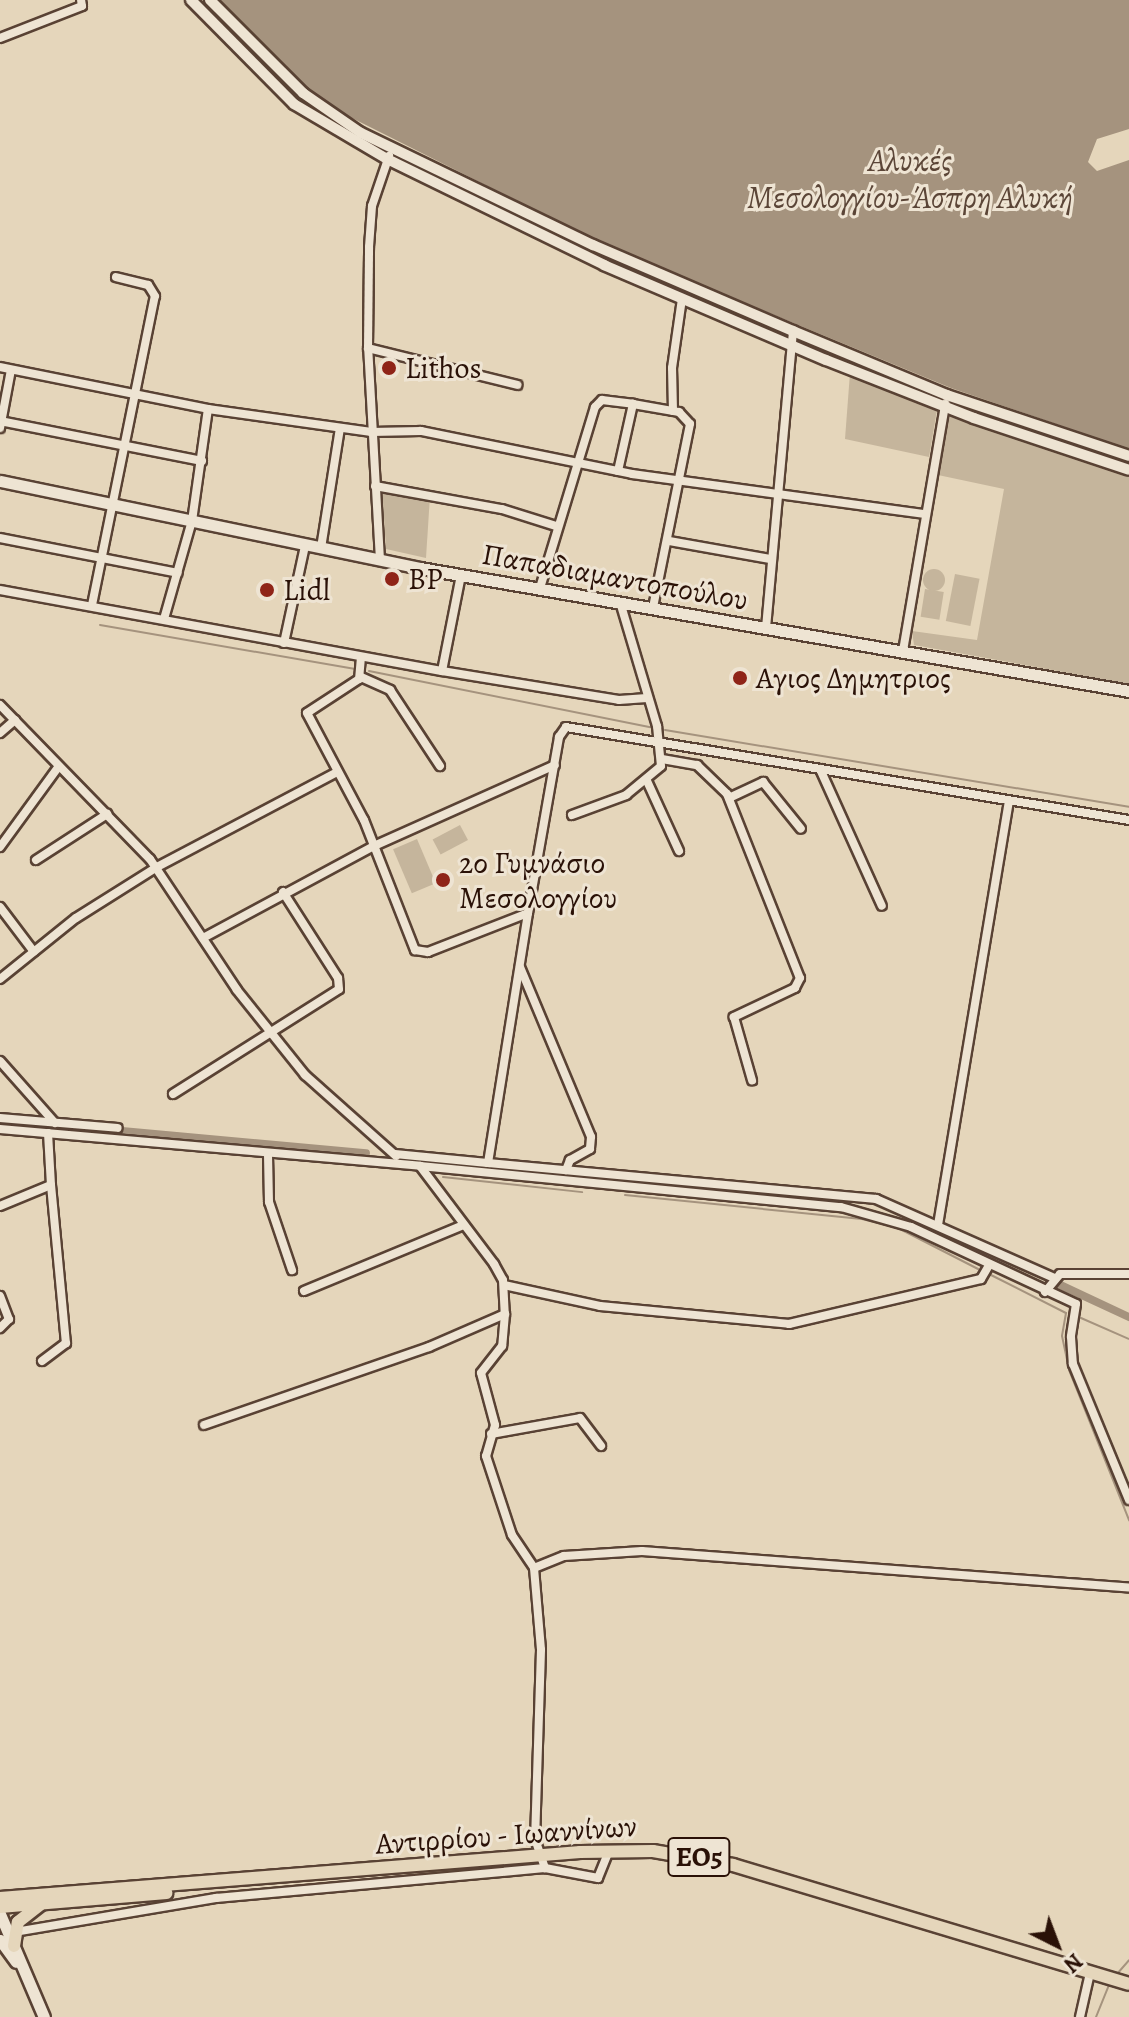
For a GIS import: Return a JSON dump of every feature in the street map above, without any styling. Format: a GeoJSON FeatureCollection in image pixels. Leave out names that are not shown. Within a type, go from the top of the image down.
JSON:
{"type":"FeatureCollection","features":[{"type":"Feature","properties":{"kind":"main road","name":"Παπαδιαμαντοπούλου"},"geometry":{"type":"LineString","coordinates":[[0,481],[380,560],[1129,691]]}},
{"type":"Feature","properties":{"kind":"main road","name":"Αντιρρίου - Ιωαννίνων"},"geometry":{"type":"LineString","coordinates":[[0,1898],[252,1881],[537,1855],[609,1851],[679,1854],[733,1865],[1090,1973],[1128,1981]]}},
{"type":"Feature","properties":{"kind":"main road","name":"Αντιρρίου - Ιωαννίνων"},"geometry":{"type":"LineString","coordinates":[[0,1907],[252,1881]]}},
{"type":"Feature","properties":{"kind":"main road"},"geometry":{"type":"LineString","coordinates":[[0,1890],[30,1897]]}},
{"type":"Feature","properties":{"kind":"main road"},"geometry":{"type":"LineString","coordinates":[[5,1946],[23,1916],[45,1904]]}},
{"type":"Feature","properties":{"kind":"main road"},"geometry":{"type":"LineString","coordinates":[[0,1914],[5,1946],[26,1977],[44,2017]]}},
{"type":"Feature","properties":{"kind":"street"},"geometry":{"type":"LineString","coordinates":[[0,38],[82,6],[81,0]]}},
{"type":"Feature","properties":{"kind":"street"},"geometry":{"type":"LineString","coordinates":[[191,0],[294,104],[387,159],[682,299],[789,344],[1129,470]]}},
{"type":"Feature","properties":{"kind":"street"},"geometry":{"type":"LineString","coordinates":[[210,0],[314,103],[393,148],[621,258],[793,331],[946,401],[1129,456]]}},
{"type":"Feature","properties":{"kind":"street"},"geometry":{"type":"LineString","coordinates":[[380,560],[368,348],[370,221],[387,159],[393,148]]}},
{"type":"Feature","properties":{"kind":"street"},"geometry":{"type":"LineString","coordinates":[[92,605],[137,394],[154,291],[116,277]]}},
{"type":"Feature","properties":{"kind":"street"},"geometry":{"type":"LineString","coordinates":[[673,411],[672,368],[682,299]]}},
{"type":"Feature","properties":{"kind":"street"},"geometry":{"type":"LineString","coordinates":[[766,628],[789,344],[793,331]]}},
{"type":"Feature","properties":{"kind":"street"},"geometry":{"type":"LineString","coordinates":[[368,348],[518,385]]}},
{"type":"Feature","properties":{"kind":"street"},"geometry":{"type":"LineString","coordinates":[[0,367],[208,409],[371,432],[416,430],[576,460],[618,471],[682,479],[776,497],[923,514]]}},
{"type":"Feature","properties":{"kind":"street"},"geometry":{"type":"LineString","coordinates":[[11,370],[0,423],[202,461]]}},
{"type":"Feature","properties":{"kind":"street"},"geometry":{"type":"LineString","coordinates":[[903,651],[923,514],[946,401]]}},
{"type":"Feature","properties":{"kind":"street"},"geometry":{"type":"LineString","coordinates":[[540,588],[576,460],[598,402],[673,411],[690,424],[682,479],[653,608]]}},
{"type":"Feature","properties":{"kind":"street"},"geometry":{"type":"LineString","coordinates":[[618,471],[633,404]]}},
{"type":"Feature","properties":{"kind":"street"},"geometry":{"type":"LineString","coordinates":[[164,619],[192,521],[208,409]]}},
{"type":"Feature","properties":{"kind":"street"},"geometry":{"type":"LineString","coordinates":[[321,548],[340,428]]}},
{"type":"Feature","properties":{"kind":"street"},"geometry":{"type":"LineString","coordinates":[[375,486],[502,509],[556,526]]}},
{"type":"Feature","properties":{"kind":"street"},"geometry":{"type":"LineString","coordinates":[[0,538],[178,573]]}},
{"type":"Feature","properties":{"kind":"street"},"geometry":{"type":"LineString","coordinates":[[669,541],[770,559]]}},
{"type":"Feature","properties":{"kind":"street"},"geometry":{"type":"LineString","coordinates":[[284,643],[305,546]]}},
{"type":"Feature","properties":{"kind":"street"},"geometry":{"type":"LineString","coordinates":[[442,671],[461,575]]}},
{"type":"Feature","properties":{"kind":"street"},"geometry":{"type":"LineString","coordinates":[[0,590],[442,671],[619,700],[647,698]]}},
{"type":"Feature","properties":{"kind":"street"},"geometry":{"type":"LineString","coordinates":[[572,815],[622,798],[647,781],[662,759],[620,602]]}},
{"type":"Feature","properties":{"kind":"street"},"geometry":{"type":"LineString","coordinates":[[361,657],[361,677]]}},
{"type":"Feature","properties":{"kind":"street"},"geometry":{"type":"LineString","coordinates":[[361,677],[388,687],[440,766]]}},
{"type":"Feature","properties":{"kind":"street"},"geometry":{"type":"LineString","coordinates":[[361,677],[307,712],[374,846],[420,954],[528,913]]}},
{"type":"Feature","properties":{"kind":"street"},"geometry":{"type":"LineString","coordinates":[[0,705],[157,867],[271,1034],[314,1084],[395,1154],[401,1165]]}},
{"type":"Feature","properties":{"kind":"street"},"geometry":{"type":"LineString","coordinates":[[0,733],[15,720]]}},
{"type":"Feature","properties":{"kind":"street"},"geometry":{"type":"LineString","coordinates":[[488,1163],[528,913],[555,765],[566,727],[1129,820]]}},
{"type":"Feature","properties":{"kind":"street"},"geometry":{"type":"LineString","coordinates":[[662,759],[697,765],[729,798],[800,978],[795,988],[734,1017],[752,1080]]}},
{"type":"Feature","properties":{"kind":"street"},"geometry":{"type":"LineString","coordinates":[[203,938],[283,892],[374,846],[555,765]]}},
{"type":"Feature","properties":{"kind":"street"},"geometry":{"type":"LineString","coordinates":[[0,847],[59,766]]}},
{"type":"Feature","properties":{"kind":"street"},"geometry":{"type":"LineString","coordinates":[[820,769],[882,906]]}},
{"type":"Feature","properties":{"kind":"street"},"geometry":{"type":"LineString","coordinates":[[0,979],[157,867],[337,772]]}},
{"type":"Feature","properties":{"kind":"street"},"geometry":{"type":"LineString","coordinates":[[647,781],[661,802],[679,851]]}},
{"type":"Feature","properties":{"kind":"street"},"geometry":{"type":"LineString","coordinates":[[729,798],[763,782],[801,829]]}},
{"type":"Feature","properties":{"kind":"street"},"geometry":{"type":"LineString","coordinates":[[938,1225],[1009,801]]}},
{"type":"Feature","properties":{"kind":"street"},"geometry":{"type":"LineString","coordinates":[[36,860],[107,814]]}},
{"type":"Feature","properties":{"kind":"street"},"geometry":{"type":"LineString","coordinates":[[173,1094],[271,1034],[340,984],[283,892]]}},
{"type":"Feature","properties":{"kind":"street"},"geometry":{"type":"LineString","coordinates":[[0,907],[34,952]]}},
{"type":"Feature","properties":{"kind":"street"},"geometry":{"type":"LineString","coordinates":[[519,967],[591,1137],[590,1149],[570,1160],[566,1170]]}},
{"type":"Feature","properties":{"kind":"street"},"geometry":{"type":"LineString","coordinates":[[0,1061],[56,1124]]}},
{"type":"Feature","properties":{"kind":"street"},"geometry":{"type":"LineString","coordinates":[[0,1118],[118,1128]]}},
{"type":"Feature","properties":{"kind":"street"},"geometry":{"type":"LineString","coordinates":[[0,1129],[855,1209],[896,1220],[1076,1304],[1071,1337],[1073,1364],[1129,1500]]}},
{"type":"Feature","properties":{"kind":"street"},"geometry":{"type":"LineString","coordinates":[[42,1361],[66,1343],[48,1133]]}},
{"type":"Feature","properties":{"kind":"street"},"geometry":{"type":"LineString","coordinates":[[395,1154],[862,1197],[894,1204],[1054,1278],[1129,1274]]}},
{"type":"Feature","properties":{"kind":"street"},"geometry":{"type":"LineString","coordinates":[[268,1155],[269,1202],[292,1270]]}},
{"type":"Feature","properties":{"kind":"street"},"geometry":{"type":"LineString","coordinates":[[420,1166],[461,1226],[494,1264],[504,1285],[502,1346],[481,1374],[494,1419],[485,1449],[490,1476],[512,1535],[534,1568],[541,1650],[537,1855],[545,1868]]}},
{"type":"Feature","properties":{"kind":"street"},"geometry":{"type":"LineString","coordinates":[[0,1206],[51,1185]]}},
{"type":"Feature","properties":{"kind":"street"},"geometry":{"type":"LineString","coordinates":[[304,1291],[461,1226]]}},
{"type":"Feature","properties":{"kind":"street"},"geometry":{"type":"LineString","coordinates":[[504,1285],[600,1306],[785,1324],[981,1279],[989,1265]]}},
{"type":"Feature","properties":{"kind":"street"},"geometry":{"type":"LineString","coordinates":[[1045,1292],[1054,1278]]}},
{"type":"Feature","properties":{"kind":"street"},"geometry":{"type":"LineString","coordinates":[[0,1296],[9,1319],[0,1328]]}},
{"type":"Feature","properties":{"kind":"street"},"geometry":{"type":"LineString","coordinates":[[204,1425],[429,1347],[505,1314]]}},
{"type":"Feature","properties":{"kind":"street"},"geometry":{"type":"LineString","coordinates":[[491,1434],[580,1418],[601,1446]]}},
{"type":"Feature","properties":{"kind":"street"},"geometry":{"type":"LineString","coordinates":[[534,1568],[564,1556],[642,1551],[1129,1588]]}},
{"type":"Feature","properties":{"kind":"street"},"geometry":{"type":"LineString","coordinates":[[14,1932],[203,1899],[545,1868],[598,1878],[609,1851]]}},
{"type":"Feature","properties":{"kind":"street"},"geometry":{"type":"LineString","coordinates":[[1080,2017],[1090,1973]]}},
{"type":"Feature","properties":{"kind":"shaded area"},"geometry":{"type":"Polygon","coordinates":[[[850,373],[937,410],[929,457],[845,439],[850,373]]]}},
{"type":"Feature","properties":{"kind":"shaded area"},"geometry":{"type":"Polygon","coordinates":[[[948,414],[1129,476],[1129,684],[914,645],[912,631],[977,640],[1004,489],[938,475],[948,414]]]}},
{"type":"Feature","properties":{"kind":"shaded area"},"geometry":{"type":"Polygon","coordinates":[[[382,487],[430,496],[426,558],[386,549],[382,487]]]}},
{"type":"Feature","properties":{"kind":"shaded area"},"geometry":{"type":"Polygon","coordinates":[[[934,569],[942,572],[945,580],[942,588],[934,591],[926,588],[923,580],[926,572],[934,569]]]}},
{"type":"Feature","properties":{"kind":"shaded area"},"geometry":{"type":"Polygon","coordinates":[[[955,574],[980,579],[970,626],[946,621],[955,574]]]}},
{"type":"Feature","properties":{"kind":"shaded area"},"geometry":{"type":"Polygon","coordinates":[[[925,589],[944,592],[939,620],[921,617],[925,589]]]}},
{"type":"Feature","properties":{"kind":"shaded area"},"geometry":{"type":"Polygon","coordinates":[[[460,825],[468,840],[441,855],[433,840],[460,825]]]}},
{"type":"Feature","properties":{"kind":"shaded area"},"geometry":{"type":"Polygon","coordinates":[[[417,839],[436,883],[412,893],[393,849],[417,839]]]}},
{"type":"Feature","properties":{"kind":"water","name":"Αλυκές Μεσολογγίου-Άσπρη Αλυκή"},"geometry":{"type":"Polygon","coordinates":[[[219,0],[1129,0],[1129,129],[1097,139],[1088,162],[1097,171],[1129,160],[1129,449],[951,388],[609,247],[338,111],[299,81],[219,0]]]}},
{"type":"Feature","properties":{"kind":"waterway"},"geometry":{"type":"LineString","coordinates":[[100,625],[355,669]]}},
{"type":"Feature","properties":{"kind":"waterway"},"geometry":{"type":"LineString","coordinates":[[369,671],[650,727]]}},
{"type":"Feature","properties":{"kind":"waterway"},"geometry":{"type":"LineString","coordinates":[[665,730],[1129,807]]}},
{"type":"Feature","properties":{"kind":"waterway"},"geometry":{"type":"LineString","coordinates":[[111,1130],[366,1153]]}},
{"type":"Feature","properties":{"kind":"waterway"},"geometry":{"type":"LineString","coordinates":[[443,1177],[582,1192]]}},
{"type":"Feature","properties":{"kind":"waterway"},"geometry":{"type":"LineString","coordinates":[[625,1195],[862,1219],[898,1228],[978,1269]]}},
{"type":"Feature","properties":{"kind":"waterway"},"geometry":{"type":"LineString","coordinates":[[991,1275],[1066,1313],[1062,1336],[1069,1370],[1129,1520]]}},
{"type":"Feature","properties":{"kind":"waterway"},"geometry":{"type":"LineString","coordinates":[[1056,1283],[1129,1317]]}},
{"type":"Feature","properties":{"kind":"waterway"},"geometry":{"type":"LineString","coordinates":[[1081,1318],[1129,1339]]}},
{"type":"Feature","properties":{"kind":"waterway"},"geometry":{"type":"LineString","coordinates":[[1117,1974],[1129,1960]]}},
{"type":"Feature","properties":{"kind":"waterway"},"geometry":{"type":"LineString","coordinates":[[1096,2017],[1109,1985]]}},
{"type":"Feature","properties":{"kind":"place","name":"Lithos"},"geometry":{"type":"Point","coordinates":[389,368]}},
{"type":"Feature","properties":{"kind":"place","name":"BP"},"geometry":{"type":"Point","coordinates":[392,579]}},
{"type":"Feature","properties":{"kind":"place","name":"Lidl"},"geometry":{"type":"Point","coordinates":[267,590]}},
{"type":"Feature","properties":{"kind":"place","name":"Αγιος Δημητριος"},"geometry":{"type":"Point","coordinates":[740,678]}},
{"type":"Feature","properties":{"kind":"place","name":"2ο Γυμνάσιο Μεσολογγίου"},"geometry":{"type":"Point","coordinates":[443,880]}}]}
